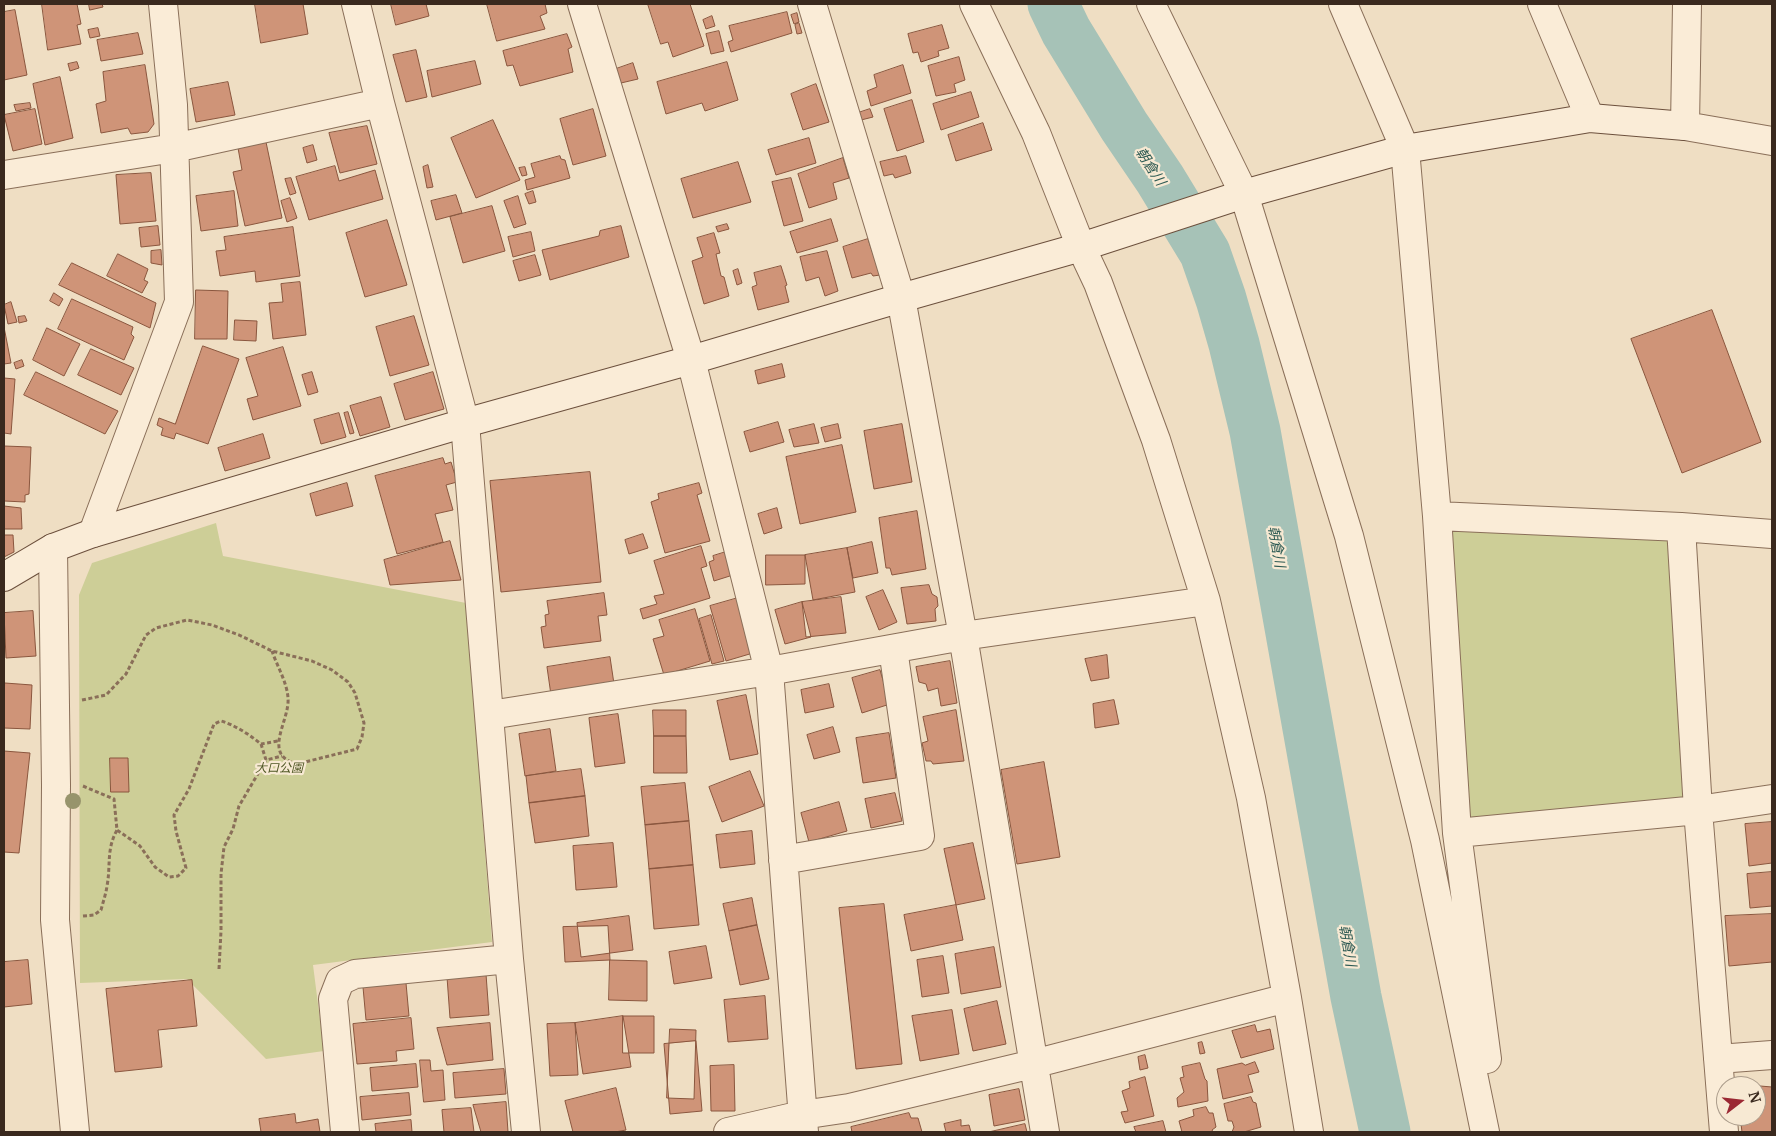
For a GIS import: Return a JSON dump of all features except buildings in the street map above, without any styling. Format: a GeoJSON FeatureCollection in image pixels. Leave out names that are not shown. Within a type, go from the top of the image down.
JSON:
{"type":"FeatureCollection","features":[{"type":"Feature","properties":{"kind":"street"},"geometry":{"type":"LineString","coordinates":[[94,533],[179,302],[173,105],[163,4]]}},
{"type":"Feature","properties":{"kind":"street"},"geometry":{"type":"LineString","coordinates":[[356,4],[465,423],[526,1132]]}},
{"type":"Feature","properties":{"kind":"street"},"geometry":{"type":"LineString","coordinates":[[582,4],[692,360],[769,671],[803,1124]]}},
{"type":"Feature","properties":{"kind":"street"},"geometry":{"type":"LineString","coordinates":[[812,4],[901,298],[963,636],[1045,1132]]}},
{"type":"Feature","properties":{"kind":"street"},"geometry":{"type":"LineString","coordinates":[[974,4],[1088,244],[1098,283],[1156,440],[1206,601],[1251,798],[1309,1132]]}},
{"type":"Feature","properties":{"kind":"street"},"geometry":{"type":"LineString","coordinates":[[1151,4],[1236,196],[1348,536],[1425,840],[1485,1132]]}},
{"type":"Feature","properties":{"kind":"street"},"geometry":{"type":"LineString","coordinates":[[1343,4],[1404,149],[1437,516],[1457,834],[1496,1132]]}},
{"type":"Feature","properties":{"kind":"street"},"geometry":{"type":"LineString","coordinates":[[1542,4],[1590,118]]}},
{"type":"Feature","properties":{"kind":"street"},"geometry":{"type":"LineString","coordinates":[[1685,126],[1687,4]]}},
{"type":"Feature","properties":{"kind":"street"},"geometry":{"type":"LineString","coordinates":[[4,175],[174,148],[380,102]]}},
{"type":"Feature","properties":{"kind":"street"},"geometry":{"type":"LineString","coordinates":[[4,576],[53,548],[94,533],[465,423],[692,360],[1088,244],[1236,196],[1404,149],[1590,118],[1685,126],[1772,142]]}},
{"type":"Feature","properties":{"kind":"street"},"geometry":{"type":"LineString","coordinates":[[1437,516],[1681,527],[1772,534]]}},
{"type":"Feature","properties":{"kind":"street"},"geometry":{"type":"LineString","coordinates":[[1681,527],[1698,810],[1724,1132]]}},
{"type":"Feature","properties":{"kind":"street"},"geometry":{"type":"LineString","coordinates":[[53,548],[56,785],[55,920],[75,1132]]}},
{"type":"Feature","properties":{"kind":"street"},"geometry":{"type":"LineString","coordinates":[[490,715],[769,671],[963,636],[1206,601]]}},
{"type":"Feature","properties":{"kind":"street"},"geometry":{"type":"LineString","coordinates":[[783,860],[920,836],[893,649]]}},
{"type":"Feature","properties":{"kind":"street"},"geometry":{"type":"LineString","coordinates":[[1457,834],[1698,810],[1772,799]]}},
{"type":"Feature","properties":{"kind":"street"},"geometry":{"type":"LineString","coordinates":[[345,1132],[333,998],[340,981],[355,974],[510,958]]}},
{"type":"Feature","properties":{"kind":"street"},"geometry":{"type":"LineString","coordinates":[[728,1132],[803,1124],[849,1108],[1033,1064],[1287,998]]}},
{"type":"Feature","properties":{"kind":"street"},"geometry":{"type":"LineString","coordinates":[[1718,1059],[1772,1055]]}},
{"type":"Feature","properties":{"kind":"path"},"geometry":{"type":"LineString","coordinates":[[79,701],[106,695],[126,674],[146,635],[156,628],[187,620],[212,625],[239,635],[272,651],[312,661],[332,670],[348,682],[356,693],[364,723],[362,737],[357,749],[297,764],[289,762],[282,756],[278,741],[287,715],[288,699],[286,686],[272,651]]}},
{"type":"Feature","properties":{"kind":"path"},"geometry":{"type":"LineString","coordinates":[[117,830],[140,846],[155,867],[170,877],[178,876],[186,868],[174,816],[189,789],[214,724],[220,721],[252,736],[261,744],[266,760]]}},
{"type":"Feature","properties":{"kind":"path"},"geometry":{"type":"LineString","coordinates":[[261,744],[278,741]]}},
{"type":"Feature","properties":{"kind":"path"},"geometry":{"type":"LineString","coordinates":[[219,969],[221,874],[224,848],[233,829],[239,806],[266,760],[282,756]]}},
{"type":"Feature","properties":{"kind":"path"},"geometry":{"type":"LineString","coordinates":[[55,920],[94,915],[101,910],[107,886],[108,856],[111,840],[117,830],[114,799],[85,786]]}},
{"type":"Feature","properties":{"kind":"green space","name":"大口公園"},"geometry":{"type":"Polygon","coordinates":[[[216,523],[223,556],[466,603],[492,942],[313,965],[324,1051],[266,1059],[187,979],[80,983],[79,595],[92,563],[216,523]]]}},
{"type":"Feature","properties":{"kind":"green space"},"geometry":{"type":"Polygon","coordinates":[[[1448,530],[1669,537],[1686,797],[1468,818],[1448,530]]]}},
{"type":"Feature","properties":{"kind":"waterway","name":"朝倉川"},"geometry":{"type":"LineString","coordinates":[[1053,4],[1066,31],[1205,253],[1221,299],[1255,431],[1356,997],[1385,1132]]}}]}
